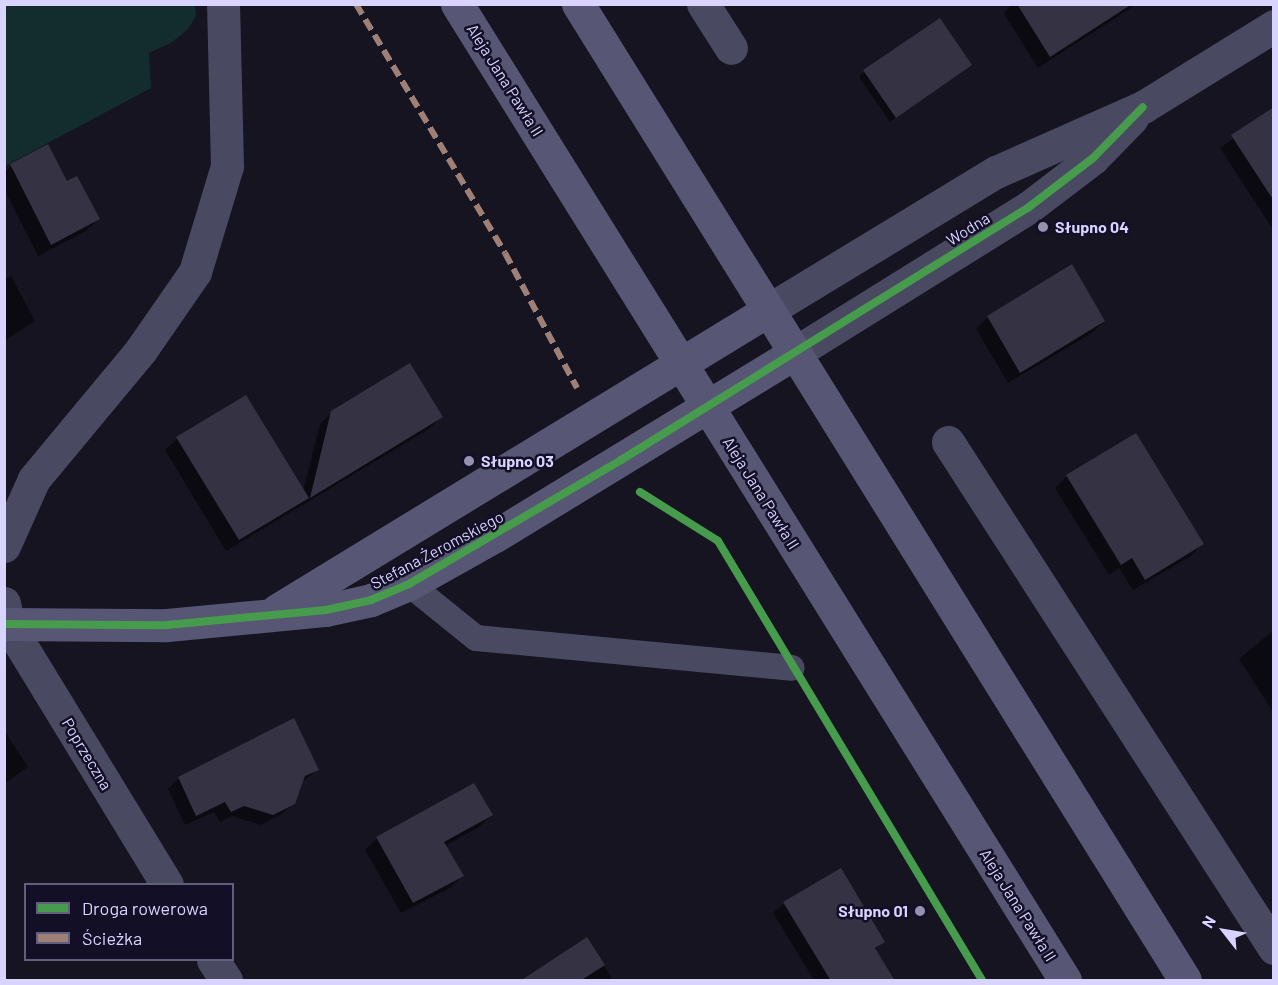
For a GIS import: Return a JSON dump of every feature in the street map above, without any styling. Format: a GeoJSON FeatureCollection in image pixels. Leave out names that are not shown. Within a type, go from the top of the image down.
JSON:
{"type":"FeatureCollection","features":[{"type":"Feature","properties":{"kind":"main road","name":"Aleja Jana Pawła II"},"geometry":{"type":"LineString","coordinates":[[457,4],[608,241],[707,408],[1065,981]]}},
{"type":"Feature","properties":{"kind":"main road"},"geometry":{"type":"LineString","coordinates":[[578,4],[793,354],[1185,981]]}},
{"type":"Feature","properties":{"kind":"main road","name":"Stefana Żeromskiego"},"geometry":{"type":"LineString","coordinates":[[273,613],[767,311]]}},
{"type":"Feature","properties":{"kind":"main road","name":"Stefana Żeromskiego"},"geometry":{"type":"LineString","coordinates":[[6,617],[166,625],[337,608],[371,600],[409,584],[707,408],[793,354]]}},
{"type":"Feature","properties":{"kind":"street"},"geometry":{"type":"LineString","coordinates":[[4,546],[34,479],[141,350],[195,272],[227,166],[223,4]]}},
{"type":"Feature","properties":{"kind":"street"},"geometry":{"type":"LineString","coordinates":[[703,4],[731,48]]}},
{"type":"Feature","properties":{"kind":"street","name":"Wodna"},"geometry":{"type":"LineString","coordinates":[[767,311],[996,172],[1143,107],[1274,26]]}},
{"type":"Feature","properties":{"kind":"street","name":"Wodna"},"geometry":{"type":"LineString","coordinates":[[793,354],[1029,207],[1093,158],[1143,107]]}},
{"type":"Feature","properties":{"kind":"street"},"geometry":{"type":"LineString","coordinates":[[948,442],[1274,948]]}},
{"type":"Feature","properties":{"kind":"street","name":"Poprzeczna"},"geometry":{"type":"LineString","coordinates":[[6,617],[166,883]]}},
{"type":"Feature","properties":{"kind":"street"},"geometry":{"type":"LineString","coordinates":[[214,961],[226,981]]}},
{"type":"Feature","properties":{"kind":"lane"},"geometry":{"type":"LineString","coordinates":[[409,584],[476,638],[792,668]]}},
{"type":"Feature","properties":{"kind":"green space"},"geometry":{"type":"Polygon","coordinates":[[[5,4],[195,5],[196,16],[188,29],[171,43],[149,53],[151,88],[5,166],[5,4]]]}},
{"type":"Feature","properties":{"kind":"building"},"geometry":{"type":"Polygon","coordinates":[[[1017,4],[1132,4],[1050,57],[1017,4]]]}},
{"type":"Feature","properties":{"kind":"building"},"geometry":{"type":"Polygon","coordinates":[[[940,18],[972,65],[896,118],[863,70],[940,18]]]}},
{"type":"Feature","properties":{"kind":"building"},"geometry":{"type":"Polygon","coordinates":[[[1274,107],[1274,201],[1231,135],[1274,107]]]}},
{"type":"Feature","properties":{"kind":"building"},"geometry":{"type":"Polygon","coordinates":[[[48,144],[67,181],[77,176],[100,219],[51,245],[10,164],[48,144]]]}},
{"type":"Feature","properties":{"kind":"building"},"geometry":{"type":"Polygon","coordinates":[[[1072,264],[1105,321],[1020,373],[987,316],[1072,264]]]}},
{"type":"Feature","properties":{"kind":"building"},"geometry":{"type":"Polygon","coordinates":[[[410,363],[443,417],[310,498],[331,411],[410,363]]]}},
{"type":"Feature","properties":{"kind":"building"},"geometry":{"type":"Polygon","coordinates":[[[246,395],[309,498],[239,540],[176,437],[246,395]]]}},
{"type":"Feature","properties":{"kind":"building"},"geometry":{"type":"Polygon","coordinates":[[[1136,433],[1204,544],[1145,580],[1132,558],[1121,565],[1066,475],[1136,433]]]}},
{"type":"Feature","properties":{"kind":"building"},"geometry":{"type":"Polygon","coordinates":[[[294,718],[319,770],[305,776],[295,804],[273,815],[244,806],[231,812],[225,802],[196,816],[178,777],[294,718]]]}},
{"type":"Feature","properties":{"kind":"building"},"geometry":{"type":"Polygon","coordinates":[[[474,783],[493,815],[444,842],[464,876],[413,903],[376,837],[474,783]]]}},
{"type":"Feature","properties":{"kind":"building"},"geometry":{"type":"Polygon","coordinates":[[[841,868],[885,942],[875,948],[895,981],[831,981],[783,902],[841,868]]]}},
{"type":"Feature","properties":{"kind":"building"},"geometry":{"type":"Polygon","coordinates":[[[587,937],[605,965],[580,981],[520,981],[587,937]]]}},
{"type":"Feature","properties":{"kind":"marked path"},"geometry":{"type":"LineString","coordinates":[[356,4],[505,253],[577,388]]}},
{"type":"Feature","properties":{"kind":"cycle path"},"geometry":{"type":"LineString","coordinates":[[4,624],[167,625],[326,610],[371,600],[409,584],[621,460],[1029,207],[1093,158],[1143,107]]}},
{"type":"Feature","properties":{"kind":"cycle path"},"geometry":{"type":"LineString","coordinates":[[640,492],[718,541],[982,980]]}},
{"type":"Feature","properties":{"kind":"place","name":"Słupno 04"},"geometry":{"type":"Point","coordinates":[1043,227]}},
{"type":"Feature","properties":{"kind":"place","name":"Słupno 03"},"geometry":{"type":"Point","coordinates":[469,461]}},
{"type":"Feature","properties":{"kind":"place","name":"Słupno 01"},"geometry":{"type":"Point","coordinates":[920,911]}}]}
